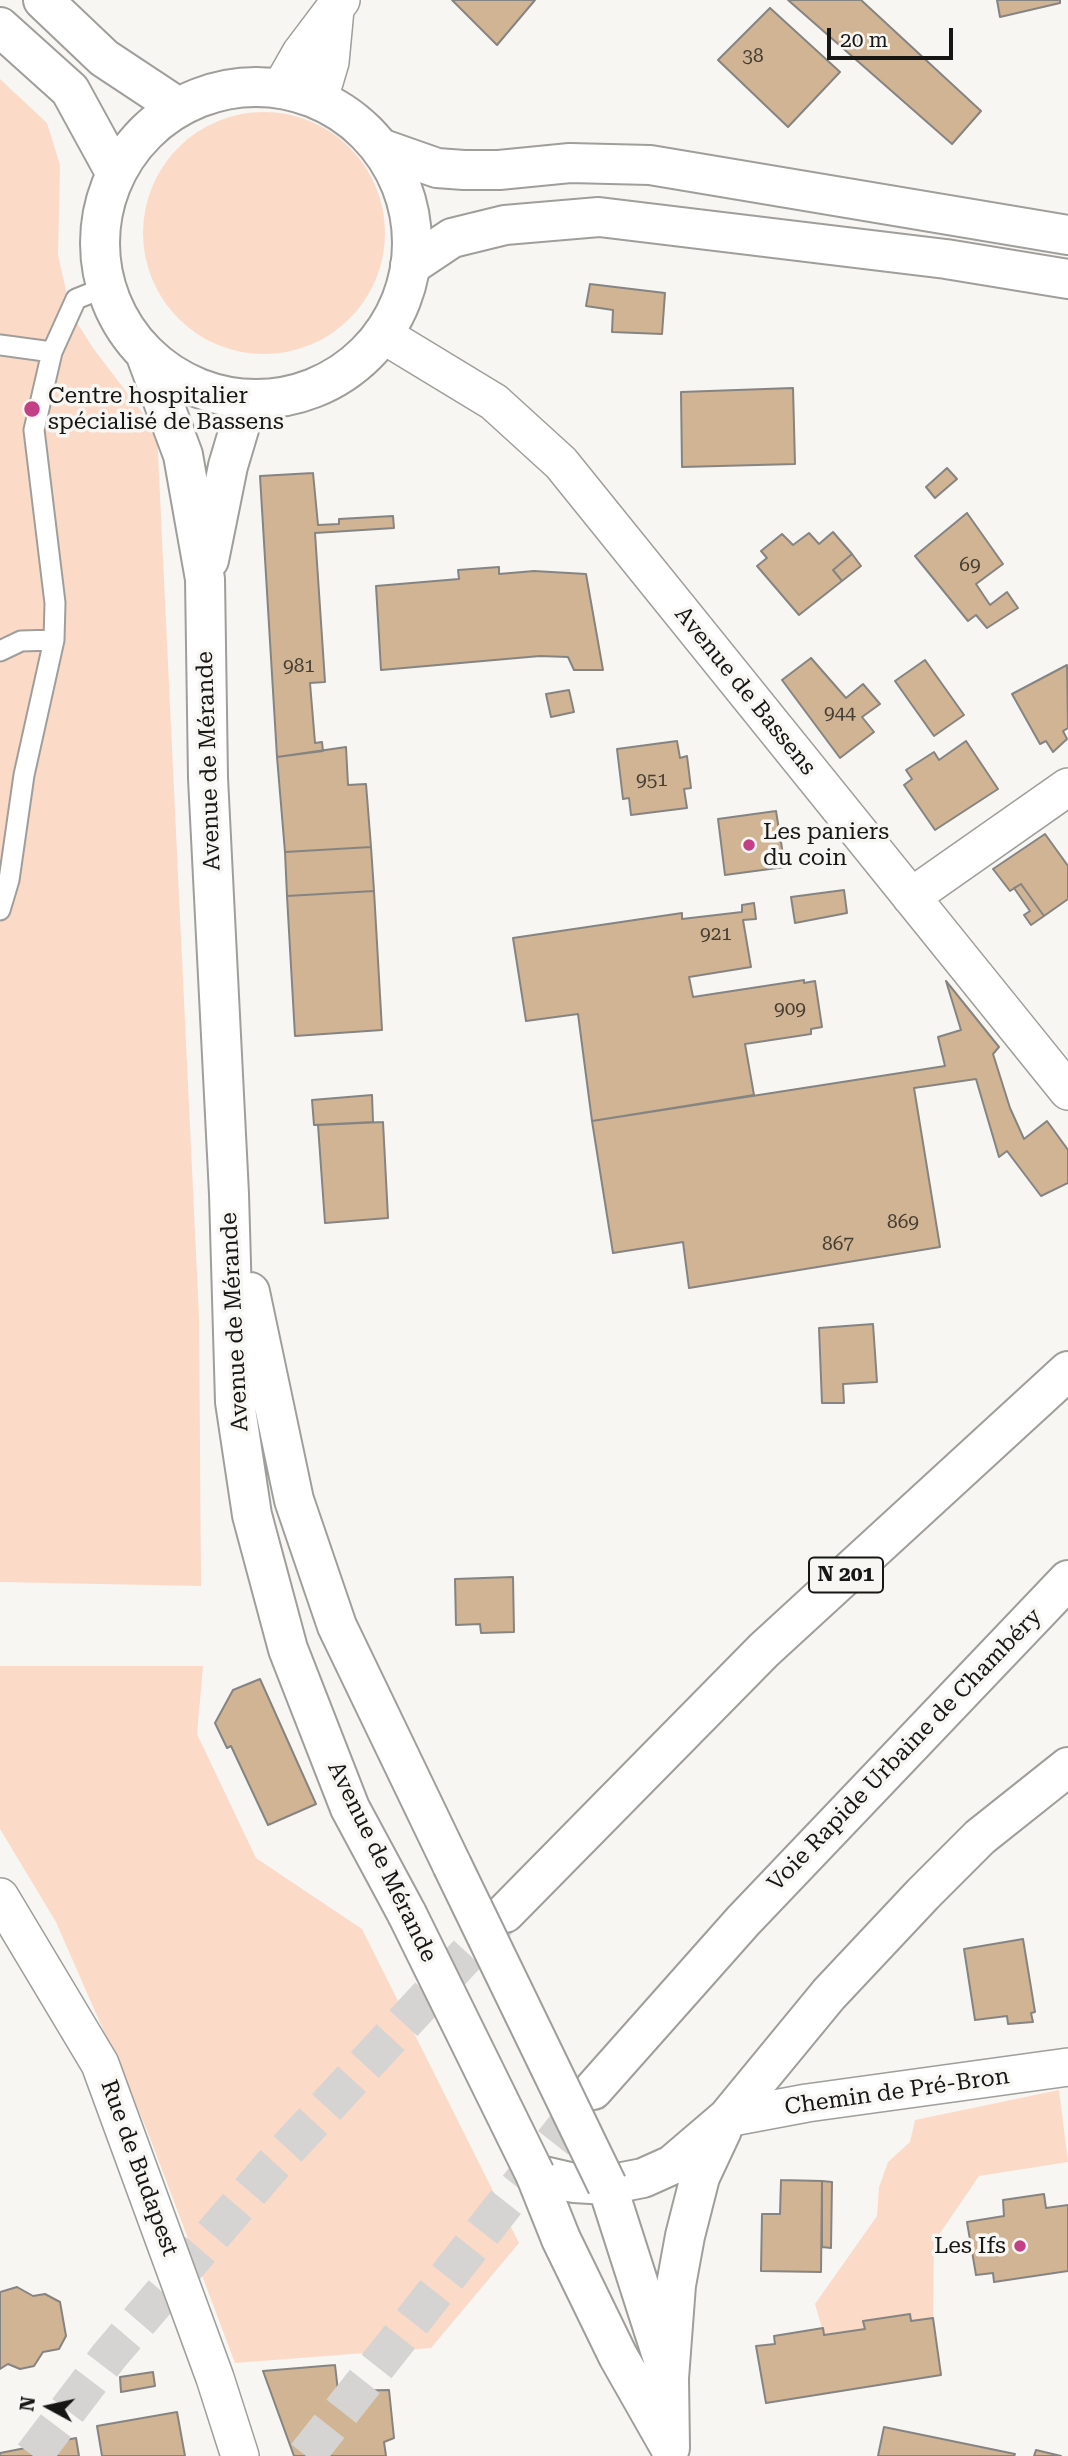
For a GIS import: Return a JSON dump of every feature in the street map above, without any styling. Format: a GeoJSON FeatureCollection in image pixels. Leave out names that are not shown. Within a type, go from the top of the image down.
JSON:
{"type":"FeatureCollection","features":[{"type":"Feature","properties":{"kind":"main road"},"geometry":{"type":"LineString","coordinates":[[43,0],[104,58],[178,107]]}},
{"type":"Feature","properties":{"kind":"main road"},"geometry":{"type":"LineString","coordinates":[[0,27],[70,90],[116,174]]}},
{"type":"Feature","properties":{"kind":"main road"},"geometry":{"type":"LineString","coordinates":[[281,88],[319,99],[352,120],[380,148],[400,182],[411,223],[410,266],[405,290],[382,334],[356,362],[324,384],[286,396],[248,399],[211,392],[175,377],[145,353],[121,322],[106,287],[100,249],[103,211],[116,174],[142,136],[178,107],[219,90],[281,88]]}},
{"type":"Feature","properties":{"kind":"main road"},"geometry":{"type":"LineString","coordinates":[[380,148],[438,167],[464,170],[499,170],[570,163],[650,164],[1068,235]]}},
{"type":"Feature","properties":{"kind":"main road"},"geometry":{"type":"LineString","coordinates":[[410,266],[452,238],[505,225],[599,217],[946,259],[1068,279]]}},
{"type":"Feature","properties":{"kind":"main road","name":"Avenue de Mérande"},"geometry":{"type":"LineString","coordinates":[[145,353],[183,455],[205,579],[208,778],[229,1194],[235,1402],[252,1515],[288,1649],[350,1808],[407,1914],[535,2174],[561,2239],[618,2356],[671,2452]]}},
{"type":"Feature","properties":{"kind":"main road","name":"Avenue de Mérande"},"geometry":{"type":"LineString","coordinates":[[205,579],[228,466],[248,399]]}},
{"type":"Feature","properties":{"kind":"main road","name":"Avenue de Mérande"},"geometry":{"type":"LineString","coordinates":[[229,1194],[294,1500],[337,1626],[607,2185],[669,2378],[671,2452]]}},
{"type":"Feature","properties":{"kind":"main road","name":"N 201"},"geometry":{"type":"LineString","coordinates":[[505,1913],[764,1650],[1068,1371]]}},
{"type":"Feature","properties":{"kind":"main road","name":"Voie Rapide Urbaine de Chambéry"},"geometry":{"type":"LineString","coordinates":[[593,2090],[743,1921],[902,1751],[1068,1580]]}},
{"type":"Feature","properties":{"kind":"main road"},"geometry":{"type":"LineString","coordinates":[[902,1751],[1068,1615]]}},
{"type":"Feature","properties":{"kind":"main road"},"geometry":{"type":"LineString","coordinates":[[535,2174],[574,2183],[607,2185],[643,2178],[672,2165],[727,2118],[829,1994],[980,1836],[1068,1767]]}},
{"type":"Feature","properties":{"kind":"main road"},"geometry":{"type":"LineString","coordinates":[[669,2378],[676,2286],[685,2236],[699,2177],[727,2118]]}},
{"type":"Feature","properties":{"kind":"street"},"geometry":{"type":"LineString","coordinates":[[281,88],[301,53],[338,4]]}},
{"type":"Feature","properties":{"kind":"street"},"geometry":{"type":"LineString","coordinates":[[319,99],[330,62],[338,4]]}},
{"type":"Feature","properties":{"kind":"street","name":"Avenue de Bassens"},"geometry":{"type":"LineString","coordinates":[[382,334],[494,402],[561,463],[1068,1090]]}},
{"type":"Feature","properties":{"kind":"street"},"geometry":{"type":"LineString","coordinates":[[911,897],[1068,787]]}},
{"type":"Feature","properties":{"kind":"street","name":"Rue de Budapest"},"geometry":{"type":"LineString","coordinates":[[0,1897],[100,2064],[215,2378],[240,2456]]}},
{"type":"Feature","properties":{"kind":"street","name":"Chemin de Pré-Bron"},"geometry":{"type":"LineString","coordinates":[[727,2118],[807,2103],[1068,2067]]}},
{"type":"Feature","properties":{"kind":"lane"},"geometry":{"type":"LineString","coordinates":[[0,910],[9,880],[24,775],[54,640],[55,603],[34,430],[52,352],[76,299],[106,287]]}},
{"type":"Feature","properties":{"kind":"lane"},"geometry":{"type":"LineString","coordinates":[[0,345],[52,352]]}},
{"type":"Feature","properties":{"kind":"lane"},"geometry":{"type":"LineString","coordinates":[[0,651],[21,641],[54,640]]}},
{"type":"Feature","properties":{"kind":"shaded area"},"geometry":{"type":"Polygon","coordinates":[[[0,79],[47,123],[60,165],[58,255],[71,313],[93,348],[157,432],[199,1316],[201,1586],[0,1582],[0,79]]]}},
{"type":"Feature","properties":{"kind":"shaded area"},"geometry":{"type":"Polygon","coordinates":[[[264,112],[288,114],[321,126],[357,156],[371,176],[380,198],[385,233],[383,257],[371,290],[341,326],[321,340],[299,349],[264,354],[240,352],[207,340],[171,310],[157,290],[148,268],[143,233],[145,209],[157,176],[187,140],[207,126],[229,117],[264,112]]]}},
{"type":"Feature","properties":{"kind":"shaded area"},"geometry":{"type":"Polygon","coordinates":[[[0,1666],[203,1666],[197,1734],[256,1858],[362,1929],[519,2243],[431,2348],[235,2363],[147,2130],[56,1922],[0,1829],[0,1666]]]}},
{"type":"Feature","properties":{"kind":"shaded area"},"geometry":{"type":"Polygon","coordinates":[[[1059,2090],[1068,2162],[979,2176],[934,2242],[933,2318],[911,2321],[909,2314],[864,2321],[865,2329],[824,2335],[815,2304],[877,2216],[879,2187],[888,2162],[910,2142],[915,2120],[1059,2090]]]}},
{"type":"Feature","properties":{"kind":"building"},"geometry":{"type":"Polygon","coordinates":[[[452,0],[535,0],[497,45],[452,0]]]}},
{"type":"Feature","properties":{"kind":"building"},"geometry":{"type":"Polygon","coordinates":[[[788,0],[861,0],[981,111],[952,144],[788,0]]]}},
{"type":"Feature","properties":{"kind":"building"},"geometry":{"type":"Polygon","coordinates":[[[997,0],[1060,0],[1060,3],[1000,17],[997,0]]]}},
{"type":"Feature","properties":{"kind":"building"},"geometry":{"type":"Polygon","coordinates":[[[770,8],[840,72],[788,127],[718,60],[770,8]]]}},
{"type":"Feature","properties":{"kind":"building"},"geometry":{"type":"Polygon","coordinates":[[[590,284],[665,293],[662,334],[612,332],[613,310],[586,306],[590,284]]]}},
{"type":"Feature","properties":{"kind":"building"},"geometry":{"type":"Polygon","coordinates":[[[793,388],[795,464],[682,467],[681,392],[793,388]]]}},
{"type":"Feature","properties":{"kind":"building"},"geometry":{"type":"Polygon","coordinates":[[[947,468],[957,479],[935,498],[926,487],[947,468]]]}},
{"type":"Feature","properties":{"kind":"building"},"geometry":{"type":"Polygon","coordinates":[[[313,473],[318,525],[339,524],[339,519],[393,516],[394,528],[315,533],[325,682],[310,683],[315,743],[322,742],[323,751],[277,757],[260,476],[313,473]]]}},
{"type":"Feature","properties":{"kind":"building"},"geometry":{"type":"Polygon","coordinates":[[[967,513],[1003,564],[976,584],[990,605],[1007,592],[1018,608],[987,628],[976,615],[968,621],[915,556],[967,513]]]}},
{"type":"Feature","properties":{"kind":"building"},"geometry":{"type":"Polygon","coordinates":[[[833,532],[852,554],[833,570],[842,581],[799,615],[757,566],[767,558],[761,551],[782,534],[793,545],[809,533],[819,544],[833,532]]]}},
{"type":"Feature","properties":{"kind":"building"},"geometry":{"type":"Polygon","coordinates":[[[852,554],[861,566],[842,581],[833,570],[852,554]]]}},
{"type":"Feature","properties":{"kind":"building"},"geometry":{"type":"Polygon","coordinates":[[[499,567],[499,574],[534,571],[586,574],[603,670],[574,670],[568,657],[540,656],[381,670],[376,586],[459,579],[458,570],[499,567]]]}},
{"type":"Feature","properties":{"kind":"building"},"geometry":{"type":"Polygon","coordinates":[[[811,658],[846,698],[863,684],[880,704],[862,717],[874,732],[840,758],[782,680],[811,658]]]}},
{"type":"Feature","properties":{"kind":"building"},"geometry":{"type":"Polygon","coordinates":[[[925,660],[964,715],[934,736],[895,681],[925,660]]]}},
{"type":"Feature","properties":{"kind":"building"},"geometry":{"type":"Polygon","coordinates":[[[1067,665],[1068,728],[1063,731],[1067,739],[1053,752],[1046,741],[1040,744],[1012,694],[1067,665]]]}},
{"type":"Feature","properties":{"kind":"building"},"geometry":{"type":"Polygon","coordinates":[[[569,690],[574,712],[551,717],[546,694],[569,690]]]}},
{"type":"Feature","properties":{"kind":"building"},"geometry":{"type":"Polygon","coordinates":[[[677,741],[680,758],[687,756],[691,788],[684,789],[687,808],[631,815],[629,798],[623,799],[617,749],[677,741]]]}},
{"type":"Feature","properties":{"kind":"building"},"geometry":{"type":"Polygon","coordinates":[[[966,741],[998,789],[935,830],[904,785],[912,779],[906,770],[934,752],[939,760],[966,741]]]}},
{"type":"Feature","properties":{"kind":"building"},"geometry":{"type":"Polygon","coordinates":[[[346,747],[348,785],[366,784],[371,847],[285,852],[277,757],[346,747]]]}},
{"type":"Feature","properties":{"kind":"building"},"geometry":{"type":"Polygon","coordinates":[[[776,811],[785,867],[725,875],[718,819],[776,811]]]}},
{"type":"Feature","properties":{"kind":"building"},"geometry":{"type":"Polygon","coordinates":[[[1045,834],[1068,866],[1068,899],[1044,916],[1021,884],[1010,891],[993,869],[1045,834]]]}},
{"type":"Feature","properties":{"kind":"building"},"geometry":{"type":"Polygon","coordinates":[[[371,847],[374,891],[287,896],[285,852],[371,847]]]}},
{"type":"Feature","properties":{"kind":"building"},"geometry":{"type":"Polygon","coordinates":[[[1021,884],[1044,916],[1031,925],[1024,915],[1030,911],[1014,888],[1021,884]]]}},
{"type":"Feature","properties":{"kind":"building"},"geometry":{"type":"Polygon","coordinates":[[[844,890],[847,913],[795,923],[791,897],[844,890]]]}},
{"type":"Feature","properties":{"kind":"building"},"geometry":{"type":"Polygon","coordinates":[[[374,891],[382,1030],[295,1036],[287,896],[374,891]]]}},
{"type":"Feature","properties":{"kind":"building"},"geometry":{"type":"Polygon","coordinates":[[[754,903],[756,919],[743,920],[751,967],[689,977],[693,997],[804,980],[804,983],[815,981],[822,1027],[811,1029],[811,1034],[745,1044],[754,1095],[592,1121],[578,1014],[526,1021],[513,938],[682,913],[682,919],[742,912],[742,905],[754,903]]]}},
{"type":"Feature","properties":{"kind":"building"},"geometry":{"type":"Polygon","coordinates":[[[946,981],[999,1047],[993,1054],[1010,1108],[1024,1139],[1047,1121],[1068,1150],[1068,1183],[1041,1196],[1007,1151],[999,1157],[976,1079],[914,1088],[940,1247],[689,1288],[683,1242],[613,1253],[592,1121],[945,1066],[938,1037],[961,1030],[946,981]]]}},
{"type":"Feature","properties":{"kind":"building"},"geometry":{"type":"Polygon","coordinates":[[[372,1095],[373,1122],[314,1125],[312,1100],[372,1095]]]}},
{"type":"Feature","properties":{"kind":"building"},"geometry":{"type":"Polygon","coordinates":[[[383,1122],[388,1218],[325,1223],[318,1125],[383,1122]]]}},
{"type":"Feature","properties":{"kind":"building"},"geometry":{"type":"Polygon","coordinates":[[[873,1324],[877,1382],[843,1384],[844,1403],[822,1403],[819,1328],[873,1324]]]}},
{"type":"Feature","properties":{"kind":"building"},"geometry":{"type":"Polygon","coordinates":[[[513,1577],[514,1632],[481,1633],[480,1624],[456,1625],[455,1579],[513,1577]]]}},
{"type":"Feature","properties":{"kind":"building"},"geometry":{"type":"Polygon","coordinates":[[[260,1679],[316,1804],[268,1825],[231,1746],[227,1748],[215,1723],[233,1690],[260,1679]]]}},
{"type":"Feature","properties":{"kind":"building"},"geometry":{"type":"Polygon","coordinates":[[[1023,1939],[1035,2012],[1031,2013],[1033,2022],[1008,2024],[1007,2016],[975,2020],[964,1949],[1023,1939]]]}},
{"type":"Feature","properties":{"kind":"building"},"geometry":{"type":"Polygon","coordinates":[[[781,2180],[822,2181],[821,2272],[761,2271],[762,2214],[780,2214],[781,2180]]]}},
{"type":"Feature","properties":{"kind":"building"},"geometry":{"type":"Polygon","coordinates":[[[822,2181],[832,2182],[831,2248],[822,2247],[822,2181]]]}},
{"type":"Feature","properties":{"kind":"building","name":"Les Ifs"},"geometry":{"type":"Polygon","coordinates":[[[1044,2194],[1046,2208],[1068,2205],[1068,2271],[994,2282],[993,2273],[976,2275],[967,2222],[1004,2216],[1003,2200],[1044,2194]]]}},
{"type":"Feature","properties":{"kind":"building"},"geometry":{"type":"Polygon","coordinates":[[[17,2287],[33,2296],[45,2294],[60,2302],[66,2336],[59,2349],[43,2352],[34,2366],[20,2369],[8,2364],[0,2369],[0,2292],[17,2287]]]}},
{"type":"Feature","properties":{"kind":"building"},"geometry":{"type":"Polygon","coordinates":[[[910,2314],[911,2321],[933,2318],[941,2375],[766,2403],[756,2346],[775,2344],[774,2336],[823,2328],[824,2335],[865,2329],[863,2321],[910,2314]]]}},
{"type":"Feature","properties":{"kind":"building"},"geometry":{"type":"Polygon","coordinates":[[[335,2365],[338,2391],[389,2390],[394,2438],[384,2442],[386,2456],[294,2456],[263,2371],[335,2365]]]}},
{"type":"Feature","properties":{"kind":"building"},"geometry":{"type":"Polygon","coordinates":[[[153,2372],[155,2386],[121,2392],[120,2377],[153,2372]]]}},
{"type":"Feature","properties":{"kind":"building"},"geometry":{"type":"Polygon","coordinates":[[[177,2412],[185,2456],[102,2456],[97,2426],[177,2412]]]}},
{"type":"Feature","properties":{"kind":"building"},"geometry":{"type":"Polygon","coordinates":[[[884,2427],[1015,2454],[878,2456],[884,2427]]]}},
{"type":"Feature","properties":{"kind":"building"},"geometry":{"type":"Polygon","coordinates":[[[76,2438],[79,2456],[0,2456],[0,2453],[76,2438]]]}},
{"type":"Feature","properties":{"kind":"building"},"geometry":{"type":"Polygon","coordinates":[[[1036,2450],[1061,2456],[1034,2456],[1036,2450]]]}},
{"type":"Feature","properties":{"kind":"tunnel"},"geometry":{"type":"LineString","coordinates":[[33,2456],[109,2356],[270,2168],[505,1913]]}},
{"type":"Feature","properties":{"kind":"tunnel"},"geometry":{"type":"LineString","coordinates":[[306,2456],[593,2092]]}},
{"type":"Feature","properties":{"kind":"place","name":"Centre hospitalier spécialisé de Bassens"},"geometry":{"type":"Point","coordinates":[32,409]}},
{"type":"Feature","properties":{"kind":"place","name":"Les paniers du coin"},"geometry":{"type":"Point","coordinates":[749,845]}},
{"type":"Feature","properties":{"kind":"place","name":"Les Ifs"},"geometry":{"type":"Point","coordinates":[1020,2246]}}]}
